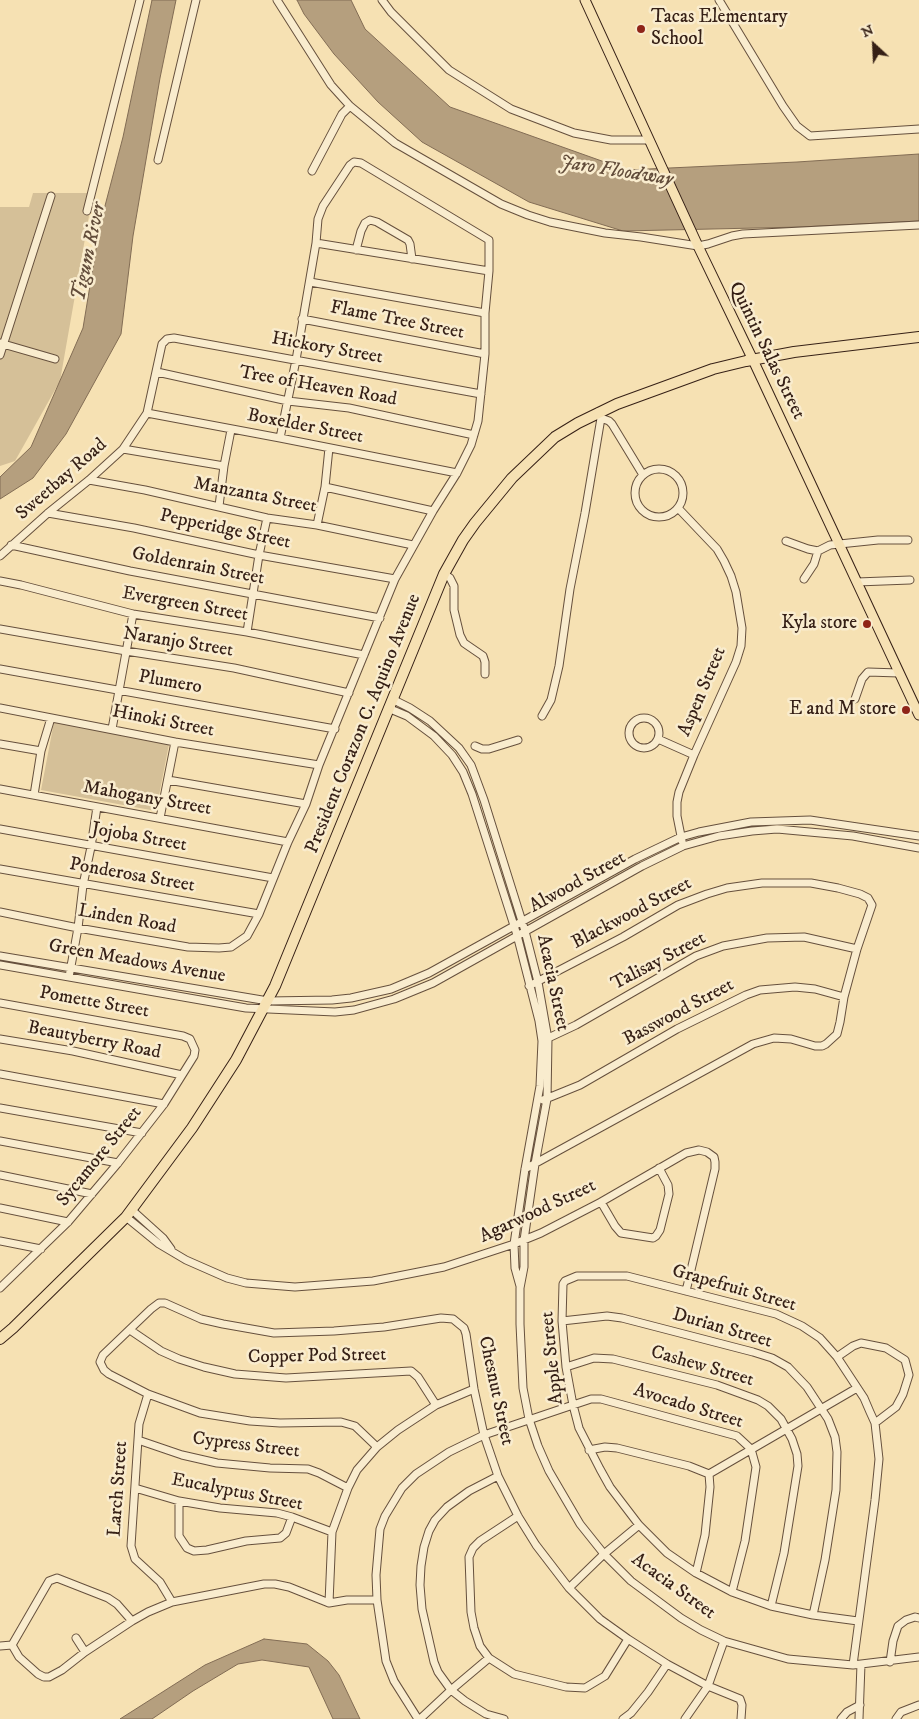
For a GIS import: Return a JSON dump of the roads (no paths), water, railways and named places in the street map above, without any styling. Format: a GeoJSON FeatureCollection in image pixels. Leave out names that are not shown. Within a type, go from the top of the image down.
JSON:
{"type":"FeatureCollection","features":[{"type":"Feature","properties":{"kind":"highway","name":"President Corazon C. Aquino Avenue"},"geometry":{"type":"LineString","coordinates":[[0,1339],[129,1214],[187,1135],[236,1060],[276,986],[444,574],[475,523],[512,478],[555,437],[664,386],[713,369],[794,352],[919,337]]}},
{"type":"Feature","properties":{"kind":"main road","name":"Quintin Salas Street"},"geometry":{"type":"LineString","coordinates":[[585,0],[696,242],[919,715]]}},
{"type":"Feature","properties":{"kind":"street"},"geometry":{"type":"LineString","coordinates":[[87,211],[140,0]]}},
{"type":"Feature","properties":{"kind":"street"},"geometry":{"type":"LineString","coordinates":[[158,160],[196,0]]}},
{"type":"Feature","properties":{"kind":"street"},"geometry":{"type":"LineString","coordinates":[[277,0],[332,85],[350,106],[395,143],[500,204],[550,222],[605,233],[708,244],[743,234],[919,224]]}},
{"type":"Feature","properties":{"kind":"street"},"geometry":{"type":"LineString","coordinates":[[382,0],[391,12],[449,70],[511,109],[574,133],[611,140],[651,144]]}},
{"type":"Feature","properties":{"kind":"street"},"geometry":{"type":"LineString","coordinates":[[719,0],[783,106],[797,126],[810,136],[919,129]]}},
{"type":"Feature","properties":{"kind":"street"},"geometry":{"type":"LineString","coordinates":[[312,171],[342,114],[350,106]]}},
{"type":"Feature","properties":{"kind":"street"},"geometry":{"type":"LineString","coordinates":[[259,914],[288,842],[306,804],[395,579],[472,445],[478,421],[485,354],[485,313],[490,271],[489,240],[361,162],[354,162],[350,165],[323,206],[318,219],[310,282],[280,438]]}},
{"type":"Feature","properties":{"kind":"street"},"geometry":{"type":"LineString","coordinates":[[0,355],[51,196]]}},
{"type":"Feature","properties":{"kind":"street"},"geometry":{"type":"LineString","coordinates":[[356,250],[361,231],[365,223],[370,220],[408,240],[412,259]]}},
{"type":"Feature","properties":{"kind":"street"},"geometry":{"type":"LineString","coordinates":[[316,243],[490,271]]}},
{"type":"Feature","properties":{"kind":"street"},"geometry":{"type":"LineString","coordinates":[[310,282],[485,313]]}},
{"type":"Feature","properties":{"kind":"street","name":"Flame Tree Street"},"geometry":{"type":"LineString","coordinates":[[302,320],[485,354]]}},
{"type":"Feature","properties":{"kind":"street","name":"Hickory Street"},"geometry":{"type":"LineString","coordinates":[[167,338],[481,394]]}},
{"type":"Feature","properties":{"kind":"street","name":"Sweetbay Road"},"geometry":{"type":"LineString","coordinates":[[0,556],[123,449],[147,413],[162,344],[167,338]]}},
{"type":"Feature","properties":{"kind":"street"},"geometry":{"type":"LineString","coordinates":[[2,344],[55,359]]}},
{"type":"Feature","properties":{"kind":"street","name":"Tree of Heaven Road"},"geometry":{"type":"LineString","coordinates":[[157,372],[288,401],[349,408],[474,435]]}},
{"type":"Feature","properties":{"kind":"street","name":"Boxelder Street"},"geometry":{"type":"LineString","coordinates":[[147,413],[457,473]]}},
{"type":"Feature","properties":{"kind":"street"},"geometry":{"type":"LineString","coordinates":[[542,716],[551,700],[559,666],[571,581],[585,513],[599,415],[609,421],[643,475]]}},
{"type":"Feature","properties":{"kind":"street"},"geometry":{"type":"LineString","coordinates":[[219,506],[231,430]]}},
{"type":"Feature","properties":{"kind":"street"},"geometry":{"type":"LineString","coordinates":[[317,525],[329,448]]}},
{"type":"Feature","properties":{"kind":"street"},"geometry":{"type":"LineString","coordinates":[[123,449],[224,466]]}},
{"type":"Feature","properties":{"kind":"street"},"geometry":{"type":"LineString","coordinates":[[656,469],[670,471],[676,475],[683,487],[683,495],[678,508],[666,516],[659,517],[645,512],[640,507],[635,494],[636,487],[643,475],[656,469]]}},
{"type":"Feature","properties":{"kind":"street","name":"Manzanta Street"},"geometry":{"type":"LineString","coordinates":[[89,480],[145,490],[267,518],[317,525],[413,545]]}},
{"type":"Feature","properties":{"kind":"street"},"geometry":{"type":"LineString","coordinates":[[324,487],[433,511]]}},
{"type":"Feature","properties":{"kind":"street","name":"Aspen Street"},"geometry":{"type":"LineString","coordinates":[[678,508],[717,549],[724,561],[736,592],[742,628],[741,646],[736,662],[682,782],[677,802],[677,816],[683,846]]}},
{"type":"Feature","properties":{"kind":"street","name":"Pepperidge Street"},"geometry":{"type":"LineString","coordinates":[[48,513],[134,528],[259,555],[395,579]]}},
{"type":"Feature","properties":{"kind":"street"},"geometry":{"type":"LineString","coordinates":[[246,632],[267,518]]}},
{"type":"Feature","properties":{"kind":"street"},"geometry":{"type":"LineString","coordinates":[[786,541],[818,551],[839,543],[892,539],[908,540]]}},
{"type":"Feature","properties":{"kind":"street","name":"Goldenrain Street"},"geometry":{"type":"LineString","coordinates":[[11,545],[130,571],[380,618]]}},
{"type":"Feature","properties":{"kind":"street"},"geometry":{"type":"LineString","coordinates":[[804,579],[814,564],[818,551]]}},
{"type":"Feature","properties":{"kind":"street"},"geometry":{"type":"LineString","coordinates":[[444,574],[450,578],[454,586],[454,610],[460,635],[464,644],[483,656],[485,674]]}},
{"type":"Feature","properties":{"kind":"street"},"geometry":{"type":"LineString","coordinates":[[857,582],[910,580]]}},
{"type":"Feature","properties":{"kind":"street","name":"Evergreen Street"},"geometry":{"type":"LineString","coordinates":[[0,581],[39,589],[133,614],[246,632],[364,655]]}},
{"type":"Feature","properties":{"kind":"street"},"geometry":{"type":"LineString","coordinates":[[112,729],[133,614]]}},
{"type":"Feature","properties":{"kind":"street","name":"Naranjo Street"},"geometry":{"type":"LineString","coordinates":[[0,629],[234,668],[350,693]]}},
{"type":"Feature","properties":{"kind":"street","name":"Plumero"},"geometry":{"type":"LineString","coordinates":[[0,669],[335,730]]}},
{"type":"Feature","properties":{"kind":"street"},"geometry":{"type":"LineString","coordinates":[[854,699],[862,679],[868,672],[899,673]]}},
{"type":"Feature","properties":{"kind":"street","name":"Acacia Street"},"geometry":{"type":"LineString","coordinates":[[390,704],[410,708],[430,721],[455,744],[471,765],[484,800],[525,931],[538,982],[545,1040],[547,1100],[524,1240],[524,1267],[520,1288],[520,1324],[523,1388],[529,1419],[552,1478],[580,1524],[604,1554],[631,1581],[681,1618],[724,1641],[788,1659],[857,1665],[918,1660]]}},
{"type":"Feature","properties":{"kind":"street","name":"Acacia Street"},"geometry":{"type":"LineString","coordinates":[[390,704],[434,736],[452,755],[463,772],[518,935],[545,1040],[538,1101],[525,1169],[514,1244],[515,1268],[520,1288]]}},
{"type":"Feature","properties":{"kind":"street","name":"Hinoki Street"},"geometry":{"type":"LineString","coordinates":[[0,708],[175,742],[320,766]]}},
{"type":"Feature","properties":{"kind":"street"},"geometry":{"type":"LineString","coordinates":[[34,795],[41,751],[51,718]]}},
{"type":"Feature","properties":{"kind":"street"},"geometry":{"type":"LineString","coordinates":[[637,720],[650,720],[654,722],[659,730],[658,739],[651,747],[641,748],[636,746],[630,738],[630,728],[637,720]]}},
{"type":"Feature","properties":{"kind":"street"},"geometry":{"type":"LineString","coordinates":[[658,739],[694,755]]}},
{"type":"Feature","properties":{"kind":"street"},"geometry":{"type":"LineString","coordinates":[[475,746],[489,749],[518,740]]}},
{"type":"Feature","properties":{"kind":"street"},"geometry":{"type":"LineString","coordinates":[[160,818],[175,742]]}},
{"type":"Feature","properties":{"kind":"street"},"geometry":{"type":"LineString","coordinates":[[0,744],[41,751]]}},
{"type":"Feature","properties":{"kind":"street"},"geometry":{"type":"LineString","coordinates":[[168,780],[306,804]]}},
{"type":"Feature","properties":{"kind":"street","name":"Mahogany Street"},"geometry":{"type":"LineString","coordinates":[[0,789],[288,842]]}},
{"type":"Feature","properties":{"kind":"street"},"geometry":{"type":"LineString","coordinates":[[69,977],[78,928],[83,885],[92,847],[97,807]]}},
{"type":"Feature","properties":{"kind":"street","name":"Alwood Street"},"geometry":{"type":"LineString","coordinates":[[265,1005],[332,1000],[370,995],[391,989],[429,973],[635,859],[681,838],[717,828],[751,822],[810,820],[919,836]]}},
{"type":"Feature","properties":{"kind":"street","name":"Jojoba Street"},"geometry":{"type":"LineString","coordinates":[[0,829],[273,878]]}},
{"type":"Feature","properties":{"kind":"street","name":"Alwood Street"},"geometry":{"type":"LineString","coordinates":[[265,1005],[335,1012],[354,1010],[394,1000],[432,983],[642,866],[683,846],[719,836],[777,829],[853,836],[919,848]]}},
{"type":"Feature","properties":{"kind":"street","name":"Ponderosa Street"},"geometry":{"type":"LineString","coordinates":[[0,869],[83,885],[259,914]]}},
{"type":"Feature","properties":{"kind":"street","name":"Blackwood Street"},"geometry":{"type":"LineString","coordinates":[[530,986],[678,905],[727,888],[762,883],[811,883],[860,894],[871,900],[871,909],[857,949]]}},
{"type":"Feature","properties":{"kind":"street","name":"Linden Road"},"geometry":{"type":"LineString","coordinates":[[0,912],[188,947],[219,948],[231,947],[247,936],[259,914]]}},
{"type":"Feature","properties":{"kind":"street","name":"Talisay Street"},"geometry":{"type":"LineString","coordinates":[[545,1040],[576,1025],[696,956],[724,946],[767,938],[799,937],[857,949]]}},
{"type":"Feature","properties":{"kind":"street"},"geometry":{"type":"LineString","coordinates":[[525,1169],[754,1044],[774,1038],[791,1039],[815,1046],[826,1044],[836,1034],[840,1022],[844,997],[857,949]]}},
{"type":"Feature","properties":{"kind":"street","name":"Green Meadows Avenue"},"geometry":{"type":"LineString","coordinates":[[0,956],[71,967],[265,1005]]}},
{"type":"Feature","properties":{"kind":"street","name":"Green Meadows Avenue"},"geometry":{"type":"LineString","coordinates":[[0,965],[69,977],[265,1005]]}},
{"type":"Feature","properties":{"kind":"street","name":"Basswood Street"},"geometry":{"type":"LineString","coordinates":[[538,1101],[547,1100],[580,1085],[677,1029],[760,990],[794,987],[815,989],[844,997]]}},
{"type":"Feature","properties":{"kind":"street","name":"Pomette Street"},"geometry":{"type":"LineString","coordinates":[[0,1003],[183,1036]]}},
{"type":"Feature","properties":{"kind":"street","name":"Sycamore Street"},"geometry":{"type":"LineString","coordinates":[[0,1288],[3,1280],[41,1249],[68,1222],[118,1163],[164,1104],[194,1056],[195,1050],[190,1040],[183,1036]]}},
{"type":"Feature","properties":{"kind":"street","name":"Beautyberry Road"},"geometry":{"type":"LineString","coordinates":[[0,1039],[73,1051],[182,1075]]}},
{"type":"Feature","properties":{"kind":"street"},"geometry":{"type":"LineString","coordinates":[[0,1074],[164,1104]]}},
{"type":"Feature","properties":{"kind":"street"},"geometry":{"type":"LineString","coordinates":[[0,1108],[142,1133]]}},
{"type":"Feature","properties":{"kind":"street"},"geometry":{"type":"LineString","coordinates":[[0,1141],[118,1163]]}},
{"type":"Feature","properties":{"kind":"street","name":"Agarwood Street"},"geometry":{"type":"LineString","coordinates":[[129,1214],[158,1244],[207,1270],[227,1278],[246,1283],[295,1287],[340,1285],[405,1276],[444,1267],[514,1244],[600,1202],[686,1153],[699,1150],[710,1154],[715,1162],[686,1291]]}},
{"type":"Feature","properties":{"kind":"street"},"geometry":{"type":"LineString","coordinates":[[600,1202],[621,1233],[649,1238],[656,1236],[660,1230],[669,1194],[668,1185],[659,1168]]}},
{"type":"Feature","properties":{"kind":"street"},"geometry":{"type":"LineString","coordinates":[[0,1175],[92,1194]]}},
{"type":"Feature","properties":{"kind":"street"},"geometry":{"type":"LineString","coordinates":[[0,1208],[68,1222]]}},
{"type":"Feature","properties":{"kind":"street"},"geometry":{"type":"LineString","coordinates":[[0,1241],[41,1249]]}},
{"type":"Feature","properties":{"kind":"street","name":"Grapefruit Street"},"geometry":{"type":"LineString","coordinates":[[563,1284],[568,1279],[577,1276],[612,1275],[635,1278],[776,1314],[802,1326],[820,1338],[837,1357],[864,1398],[875,1423],[879,1459],[876,1500],[858,1621],[859,1719]]}},
{"type":"Feature","properties":{"kind":"street","name":"Apple Street"},"geometry":{"type":"LineString","coordinates":[[563,1284],[562,1321],[566,1367],[579,1428],[589,1450],[610,1486],[639,1526],[667,1553],[696,1573],[732,1592],[771,1606],[858,1621]]}},
{"type":"Feature","properties":{"kind":"street","name":"Chesnut Street"},"geometry":{"type":"LineString","coordinates":[[130,1330],[155,1305],[165,1303],[201,1319],[274,1333],[367,1328],[449,1317],[460,1324],[466,1334],[474,1389],[484,1435],[498,1476],[518,1516],[536,1545],[569,1588],[600,1619],[667,1664],[708,1686],[740,1698],[742,1705],[741,1719]]}},
{"type":"Feature","properties":{"kind":"street","name":"Durian Street"},"geometry":{"type":"LineString","coordinates":[[562,1321],[607,1316],[622,1318],[753,1352],[772,1358],[788,1367],[808,1387],[822,1408],[835,1438],[837,1478],[825,1560],[813,1614]]}},
{"type":"Feature","properties":{"kind":"street"},"geometry":{"type":"LineString","coordinates":[[130,1330],[103,1355],[100,1362],[104,1370],[109,1374],[148,1394],[200,1413],[250,1422],[341,1422],[355,1426],[377,1446]]}},
{"type":"Feature","properties":{"kind":"street","name":"Copper Pod Street"},"geometry":{"type":"LineString","coordinates":[[130,1330],[161,1351],[179,1359],[235,1374],[286,1378],[411,1371],[418,1377],[436,1405]]}},
{"type":"Feature","properties":{"kind":"street"},"geometry":{"type":"LineString","coordinates":[[837,1357],[852,1346],[861,1344],[886,1348],[905,1360],[909,1375],[903,1394],[896,1407],[875,1423]]}},
{"type":"Feature","properties":{"kind":"street","name":"Cashew Street"},"geometry":{"type":"LineString","coordinates":[[566,1367],[594,1358],[613,1359],[717,1385],[763,1402],[781,1419],[797,1454],[798,1466],[784,1553],[771,1606]]}},
{"type":"Feature","properties":{"kind":"street"},"geometry":{"type":"LineString","coordinates":[[710,1474],[857,1388]]}},
{"type":"Feature","properties":{"kind":"street"},"geometry":{"type":"LineString","coordinates":[[329,1603],[332,1532],[348,1488],[358,1470],[377,1446],[398,1430],[436,1405],[474,1389]]}},
{"type":"Feature","properties":{"kind":"street","name":"Larch Street"},"geometry":{"type":"LineString","coordinates":[[148,1394],[141,1414],[138,1440],[131,1540],[132,1552],[140,1564],[160,1582],[172,1602]]}},
{"type":"Feature","properties":{"kind":"street","name":"Avocado Street"},"geometry":{"type":"LineString","coordinates":[[419,1719],[394,1681],[386,1661],[377,1600],[376,1575],[380,1530],[385,1516],[402,1488],[416,1474],[431,1462],[484,1435],[591,1399],[601,1398],[737,1436],[751,1450],[755,1458],[745,1542],[732,1592]]}},
{"type":"Feature","properties":{"kind":"street","name":"Cypress Street"},"geometry":{"type":"LineString","coordinates":[[138,1440],[182,1455],[217,1462],[270,1468],[308,1469],[348,1488]]}},
{"type":"Feature","properties":{"kind":"street"},"geometry":{"type":"LineString","coordinates":[[589,1450],[605,1447],[617,1448],[689,1466],[710,1474]]}},
{"type":"Feature","properties":{"kind":"street"},"geometry":{"type":"LineString","coordinates":[[696,1573],[705,1535],[710,1474]]}},
{"type":"Feature","properties":{"kind":"street"},"geometry":{"type":"LineString","coordinates":[[498,1476],[469,1491],[447,1507],[432,1525],[424,1547],[420,1576],[422,1609],[438,1672],[451,1690],[465,1701],[486,1714],[504,1719]]}},
{"type":"Feature","properties":{"kind":"street","name":"Eucalyptus Street"},"geometry":{"type":"LineString","coordinates":[[135,1488],[179,1501],[220,1508],[277,1513],[332,1532]]}},
{"type":"Feature","properties":{"kind":"street"},"geometry":{"type":"LineString","coordinates":[[179,1501],[178,1536],[187,1548],[194,1551],[246,1541],[280,1538],[286,1533],[292,1517]]}},
{"type":"Feature","properties":{"kind":"street"},"geometry":{"type":"LineString","coordinates":[[518,1516],[480,1541],[473,1548],[469,1557],[471,1612],[474,1628],[480,1646],[489,1658],[514,1674],[566,1687],[585,1688],[605,1676],[628,1639]]}},
{"type":"Feature","properties":{"kind":"street"},"geometry":{"type":"LineString","coordinates":[[569,1588],[604,1554],[639,1526]]}},
{"type":"Feature","properties":{"kind":"street"},"geometry":{"type":"LineString","coordinates":[[12,1645],[49,1582],[57,1578],[113,1601],[118,1604],[132,1622]]}},
{"type":"Feature","properties":{"kind":"street"},"geometry":{"type":"LineString","coordinates":[[12,1645],[19,1657],[44,1677],[55,1674],[85,1652],[148,1612],[172,1602],[264,1584],[275,1584],[308,1593],[329,1603],[346,1600],[377,1600]]}},
{"type":"Feature","properties":{"kind":"street"},"geometry":{"type":"LineString","coordinates":[[890,1662],[893,1641],[898,1626],[906,1620],[915,1617],[919,1618]]}},
{"type":"Feature","properties":{"kind":"street"},"geometry":{"type":"LineString","coordinates":[[76,1638],[85,1652]]}},
{"type":"Feature","properties":{"kind":"street"},"geometry":{"type":"LineString","coordinates":[[685,1719],[708,1686],[724,1641]]}},
{"type":"Feature","properties":{"kind":"street"},"geometry":{"type":"LineString","coordinates":[[0,1646],[12,1645]]}},
{"type":"Feature","properties":{"kind":"street"},"geometry":{"type":"LineString","coordinates":[[419,1719],[489,1658]]}},
{"type":"Feature","properties":{"kind":"street"},"geometry":{"type":"LineString","coordinates":[[623,1719],[631,1713],[648,1692],[667,1664]]}},
{"type":"Feature","properties":{"kind":"street"},"geometry":{"type":"LineString","coordinates":[[841,1719],[847,1712],[860,1705]]}},
{"type":"Feature","properties":{"kind":"street"},"geometry":{"type":"LineString","coordinates":[[896,1719],[901,1712],[919,1705]]}},
{"type":"Feature","properties":{"kind":"water"},"geometry":{"type":"Polygon","coordinates":[[[152,0],[176,0],[160,78],[133,236],[121,334],[66,434],[33,478],[0,499],[0,477],[31,447],[83,328],[100,225],[123,137],[152,0]]]}},
{"type":"Feature","properties":{"kind":"water","name":"Jaro Floodway"},"geometry":{"type":"Polygon","coordinates":[[[297,0],[351,0],[365,29],[450,107],[627,170],[919,154],[919,221],[801,227],[623,231],[529,202],[422,142],[378,102],[334,54],[304,14],[297,0]]]}},
{"type":"Feature","properties":{"kind":"water"},"geometry":{"type":"Polygon","coordinates":[[[264,1639],[307,1644],[328,1661],[339,1675],[360,1719],[333,1719],[309,1667],[262,1660],[238,1664],[152,1719],[120,1719],[205,1665],[264,1639]]]}},
{"type":"Feature","properties":{"kind":"place","name":"Tacas Elementary School"},"geometry":{"type":"Point","coordinates":[641,29]}},
{"type":"Feature","properties":{"kind":"place","name":"Kyla store"},"geometry":{"type":"Point","coordinates":[867,624]}},
{"type":"Feature","properties":{"kind":"place","name":"E and M store"},"geometry":{"type":"Point","coordinates":[906,710]}},
{"type":"Feature","properties":{"kind":"water label","name":"Tigum River"},"geometry":{"type":"Point","coordinates":[90,252]}}]}
